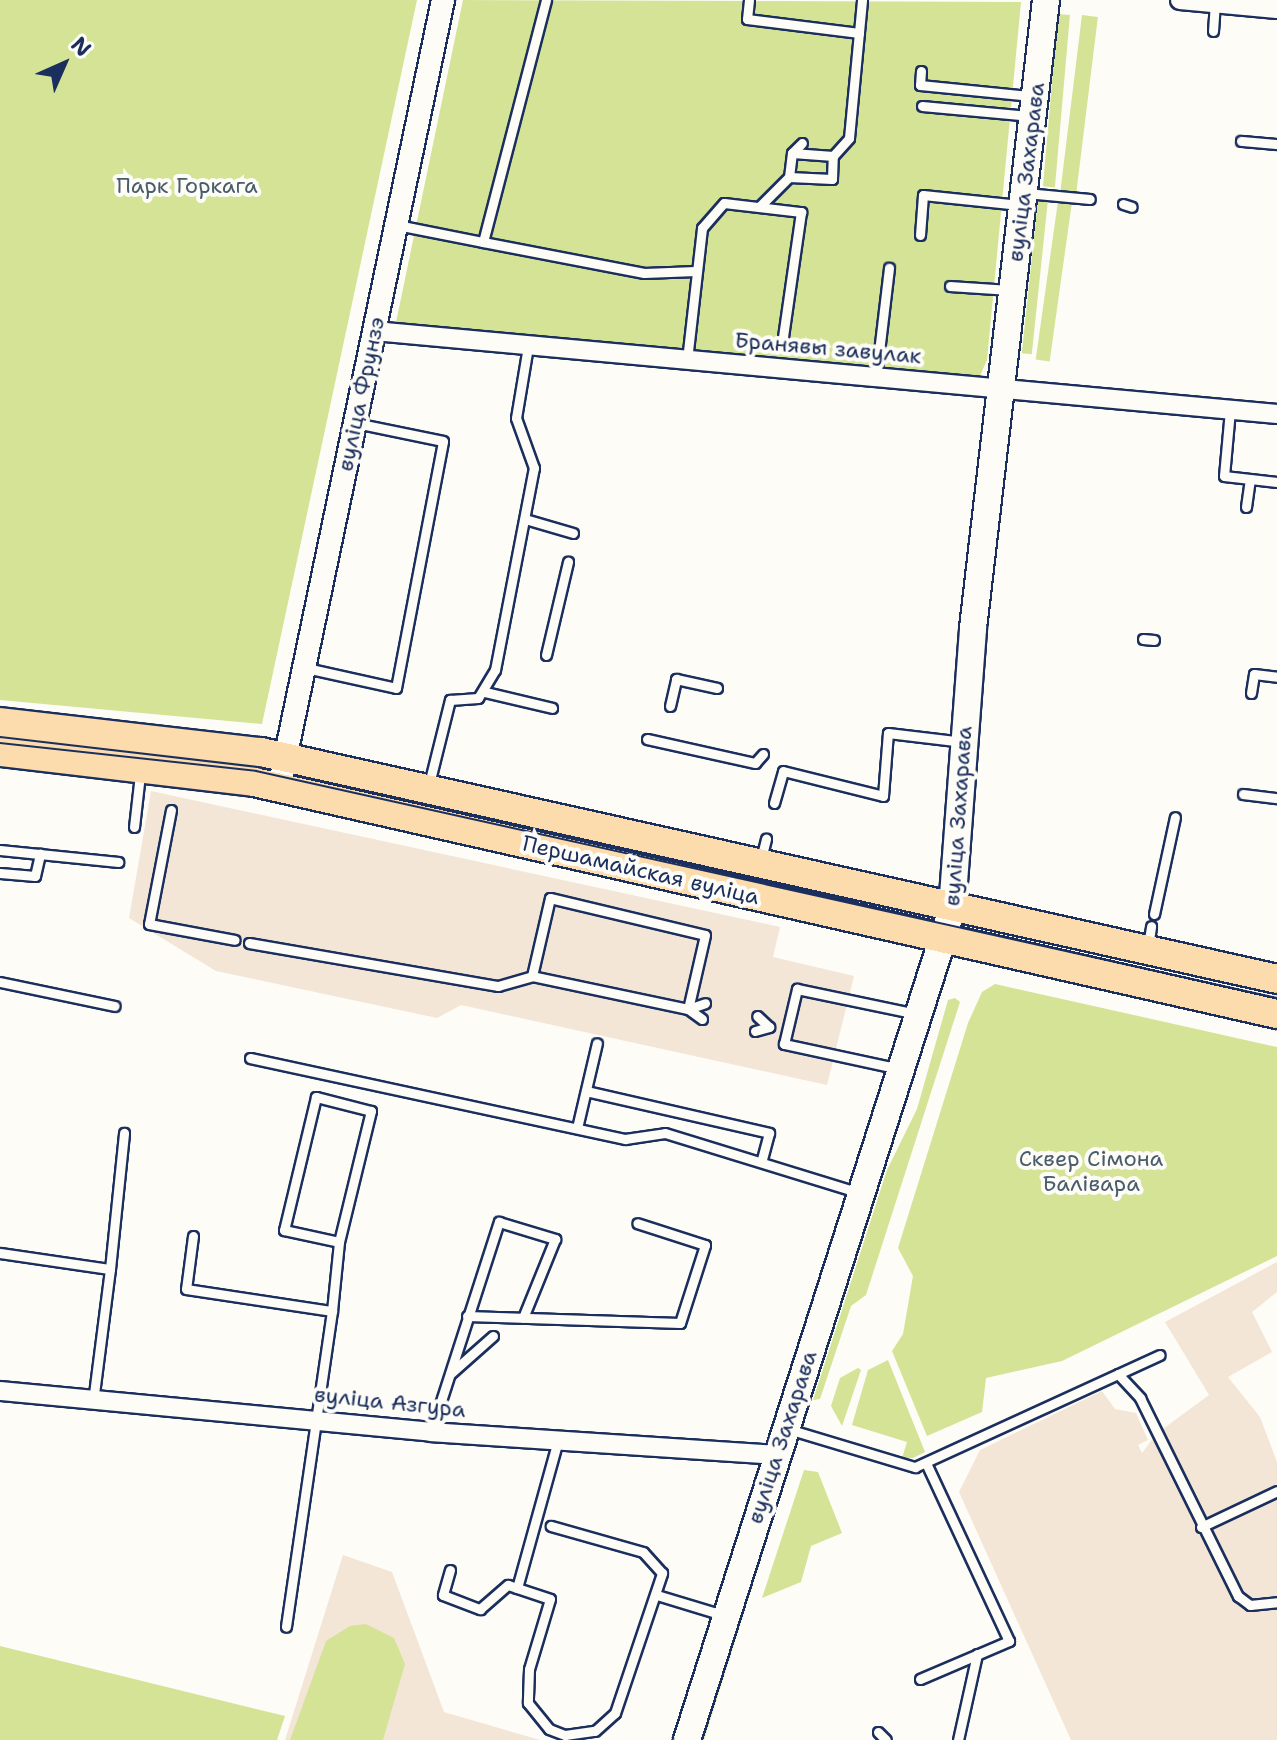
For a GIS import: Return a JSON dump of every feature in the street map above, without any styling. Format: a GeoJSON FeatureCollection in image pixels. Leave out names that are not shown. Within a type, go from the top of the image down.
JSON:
{"type":"FeatureCollection","features":[{"type":"Feature","properties":{"kind":"main road","name":"вуліца Захарава"},"geometry":{"type":"LineString","coordinates":[[687,1740],[776,1455],[945,941],[952,909],[963,742],[1046,0]]}},
{"type":"Feature","properties":{"kind":"main road","name":"Першамайская вуліца"},"geometry":{"type":"LineString","coordinates":[[0,722],[285,757],[427,789],[763,852],[952,909],[1149,938],[1277,979]]}},
{"type":"Feature","properties":{"kind":"main road","name":"Першамайская вуліца"},"geometry":{"type":"LineString","coordinates":[[0,752],[142,767],[279,788],[1277,1014]]}},
{"type":"Feature","properties":{"kind":"street","name":"вуліца Фрунзэ"},"geometry":{"type":"LineString","coordinates":[[279,788],[443,0]]}},
{"type":"Feature","properties":{"kind":"street"},"geometry":{"type":"LineString","coordinates":[[1180,0],[1277,9]]}},
{"type":"Feature","properties":{"kind":"street","name":"Бранявы завулак"},"geometry":{"type":"LineString","coordinates":[[374,331],[1277,414]]}},
{"type":"Feature","properties":{"kind":"street","name":"вуліца Азгура"},"geometry":{"type":"LineString","coordinates":[[0,1391],[431,1432],[776,1455]]}},
{"type":"Feature","properties":{"kind":"lane"},"geometry":{"type":"LineString","coordinates":[[483,242],[546,0]]}},
{"type":"Feature","properties":{"kind":"lane"},"geometry":{"type":"LineString","coordinates":[[749,0],[747,19],[859,33]]}},
{"type":"Feature","properties":{"kind":"lane"},"geometry":{"type":"LineString","coordinates":[[789,177],[832,179],[833,156],[849,138],[862,0]]}},
{"type":"Feature","properties":{"kind":"lane"},"geometry":{"type":"LineString","coordinates":[[1213,31],[1215,3]]}},
{"type":"Feature","properties":{"kind":"lane"},"geometry":{"type":"LineString","coordinates":[[921,71],[920,85],[1034,107]]}},
{"type":"Feature","properties":{"kind":"lane"},"geometry":{"type":"LineString","coordinates":[[922,106],[1034,107]]}},
{"type":"Feature","properties":{"kind":"lane"},"geometry":{"type":"LineString","coordinates":[[1241,141],[1277,144]]}},
{"type":"Feature","properties":{"kind":"lane"},"geometry":{"type":"LineString","coordinates":[[759,207],[789,177],[792,153],[802,143]]}},
{"type":"Feature","properties":{"kind":"lane"},"geometry":{"type":"LineString","coordinates":[[792,153],[833,156]]}},
{"type":"Feature","properties":{"kind":"lane"},"geometry":{"type":"LineString","coordinates":[[920,235],[923,195],[1090,199]]}},
{"type":"Feature","properties":{"kind":"lane"},"geometry":{"type":"LineString","coordinates":[[687,360],[702,228],[724,203],[801,212],[783,337]]}},
{"type":"Feature","properties":{"kind":"lane"},"geometry":{"type":"LineString","coordinates":[[396,225],[644,273],[696,271]]}},
{"type":"Feature","properties":{"kind":"lane"},"geometry":{"type":"LineString","coordinates":[[876,377],[889,268]]}},
{"type":"Feature","properties":{"kind":"lane"},"geometry":{"type":"LineString","coordinates":[[950,286],[1012,290]]}},
{"type":"Feature","properties":{"kind":"lane"},"geometry":{"type":"LineString","coordinates":[[427,789],[450,700],[469,702],[485,692],[495,670],[534,468],[516,418],[528,346]]}},
{"type":"Feature","properties":{"kind":"lane"},"geometry":{"type":"LineString","coordinates":[[1230,410],[1224,476],[1277,482]]}},
{"type":"Feature","properties":{"kind":"lane"},"geometry":{"type":"LineString","coordinates":[[304,668],[396,688],[443,441],[355,423]]}},
{"type":"Feature","properties":{"kind":"lane"},"geometry":{"type":"LineString","coordinates":[[1246,507],[1250,479]]}},
{"type":"Feature","properties":{"kind":"lane"},"geometry":{"type":"LineString","coordinates":[[525,519],[573,533]]}},
{"type":"Feature","properties":{"kind":"lane"},"geometry":{"type":"LineString","coordinates":[[546,655],[568,562]]}},
{"type":"Feature","properties":{"kind":"lane"},"geometry":{"type":"LineString","coordinates":[[1251,693],[1254,674],[1277,677]]}},
{"type":"Feature","properties":{"kind":"lane"},"geometry":{"type":"LineString","coordinates":[[670,706],[676,679],[717,688]]}},
{"type":"Feature","properties":{"kind":"lane"},"geometry":{"type":"LineString","coordinates":[[485,692],[552,708]]}},
{"type":"Feature","properties":{"kind":"lane"},"geometry":{"type":"LineString","coordinates":[[774,803],[783,771],[883,796],[888,733],[963,742]]}},
{"type":"Feature","properties":{"kind":"lane"},"geometry":{"type":"LineString","coordinates":[[647,739],[755,763],[763,754]]}},
{"type":"Feature","properties":{"kind":"lane"},"geometry":{"type":"LineString","coordinates":[[134,827],[142,767]]}},
{"type":"Feature","properties":{"kind":"lane"},"geometry":{"type":"LineString","coordinates":[[1243,794],[1277,798]]}},
{"type":"Feature","properties":{"kind":"lane"},"geometry":{"type":"LineString","coordinates":[[171,810],[149,924],[235,940]]}},
{"type":"Feature","properties":{"kind":"lane"},"geometry":{"type":"LineString","coordinates":[[1154,914],[1175,817]]}},
{"type":"Feature","properties":{"kind":"lane"},"geometry":{"type":"LineString","coordinates":[[0,850],[118,862]]}},
{"type":"Feature","properties":{"kind":"lane"},"geometry":{"type":"LineString","coordinates":[[0,873],[35,876],[40,854]]}},
{"type":"Feature","properties":{"kind":"lane"},"geometry":{"type":"LineString","coordinates":[[532,976],[550,898],[705,935],[688,1009]]}},
{"type":"Feature","properties":{"kind":"lane"},"geometry":{"type":"LineString","coordinates":[[249,943],[498,986],[532,976],[688,1009],[702,1019]]}},
{"type":"Feature","properties":{"kind":"lane"},"geometry":{"type":"LineString","coordinates":[[0,982],[115,1006]]}},
{"type":"Feature","properties":{"kind":"lane"},"geometry":{"type":"LineString","coordinates":[[902,1069],[784,1044],[797,989],[920,1015]]}},
{"type":"Feature","properties":{"kind":"lane"},"geometry":{"type":"LineString","coordinates":[[688,1009],[705,1003]]}},
{"type":"Feature","properties":{"kind":"lane"},"geometry":{"type":"LineString","coordinates":[[757,1016],[769,1027]]}},
{"type":"Feature","properties":{"kind":"lane"},"geometry":{"type":"LineString","coordinates":[[755,1031],[769,1027],[787,1031]]}},
{"type":"Feature","properties":{"kind":"lane"},"geometry":{"type":"LineString","coordinates":[[577,1128],[597,1043]]}},
{"type":"Feature","properties":{"kind":"lane"},"geometry":{"type":"LineString","coordinates":[[250,1058],[625,1139],[665,1133],[861,1193]]}},
{"type":"Feature","properties":{"kind":"lane"},"geometry":{"type":"LineString","coordinates":[[586,1091],[769,1133],[761,1162]]}},
{"type":"Feature","properties":{"kind":"lane"},"geometry":{"type":"LineString","coordinates":[[286,1627],[319,1419],[339,1242],[371,1111],[316,1097],[284,1230],[339,1242]]}},
{"type":"Feature","properties":{"kind":"lane"},"geometry":{"type":"LineString","coordinates":[[93,1402],[124,1133]]}},
{"type":"Feature","properties":{"kind":"lane"},"geometry":{"type":"LineString","coordinates":[[431,1432],[499,1222],[555,1239],[523,1318]]}},
{"type":"Feature","properties":{"kind":"lane"},"geometry":{"type":"LineString","coordinates":[[467,1316],[680,1323],[705,1245],[637,1223]]}},
{"type":"Feature","properties":{"kind":"lane"},"geometry":{"type":"LineString","coordinates":[[193,1236],[186,1289],[332,1311]]}},
{"type":"Feature","properties":{"kind":"lane"},"geometry":{"type":"LineString","coordinates":[[0,1253],[110,1269]]}},
{"type":"Feature","properties":{"kind":"lane"},"geometry":{"type":"LineString","coordinates":[[448,1375],[493,1336]]}},
{"type":"Feature","properties":{"kind":"lane"},"geometry":{"type":"LineString","coordinates":[[785,1429],[901,1466],[926,1463],[1160,1355]]}},
{"type":"Feature","properties":{"kind":"lane"},"geometry":{"type":"LineString","coordinates":[[1118,1374],[1140,1398],[1201,1527],[1238,1596],[1250,1605],[1277,1602]]}},
{"type":"Feature","properties":{"kind":"lane"},"geometry":{"type":"LineString","coordinates":[[517,1588],[558,1440]]}},
{"type":"Feature","properties":{"kind":"lane"},"geometry":{"type":"LineString","coordinates":[[920,1679],[1009,1641],[926,1463]]}},
{"type":"Feature","properties":{"kind":"lane"},"geometry":{"type":"LineString","coordinates":[[1201,1527],[1277,1491]]}},
{"type":"Feature","properties":{"kind":"lane"},"geometry":{"type":"LineString","coordinates":[[450,1570],[443,1595],[480,1609],[508,1585],[550,1599],[526,1686],[536,1717],[565,1735],[595,1731],[615,1713],[662,1573],[653,1557],[551,1526]]}},
{"type":"Feature","properties":{"kind":"lane"},"geometry":{"type":"LineString","coordinates":[[657,1595],[727,1616]]}},
{"type":"Feature","properties":{"kind":"lane"},"geometry":{"type":"LineString","coordinates":[[958,1740],[977,1654]]}},
{"type":"Feature","properties":{"kind":"lane"},"geometry":{"type":"LineString","coordinates":[[878,1732],[886,1740]]}},
{"type":"Feature","properties":{"kind":"shaded area"},"geometry":{"type":"Polygon","coordinates":[[[151,791],[780,927],[773,957],[854,976],[827,1085],[461,1005],[437,1018],[216,971],[129,918],[151,791]]]}},
{"type":"Feature","properties":{"kind":"shaded area"},"geometry":{"type":"Polygon","coordinates":[[[1277,1262],[1277,1292],[1252,1312],[1272,1352],[1228,1377],[1260,1417],[1277,1462],[1277,1740],[1071,1740],[959,1492],[980,1450],[1102,1391],[1115,1409],[1136,1413],[1148,1440],[1138,1445],[1142,1453],[1156,1434],[1209,1395],[1165,1322],[1277,1262]]]}},
{"type":"Feature","properties":{"kind":"shaded area"},"geometry":{"type":"Polygon","coordinates":[[[343,1555],[392,1572],[444,1712],[540,1740],[285,1740],[343,1555]]]}},
{"type":"Feature","properties":{"kind":"green space","name":"Парк Горкага"},"geometry":{"type":"Polygon","coordinates":[[[0,0],[417,0],[262,724],[0,700],[0,0]]]}},
{"type":"Feature","properties":{"kind":"green space"},"geometry":{"type":"Polygon","coordinates":[[[463,0],[1021,2],[987,360],[979,378],[394,332],[463,0]]]}},
{"type":"Feature","properties":{"kind":"green space"},"geometry":{"type":"Polygon","coordinates":[[[1058,14],[1070,15],[1055,187],[1043,186],[1058,14]]]}},
{"type":"Feature","properties":{"kind":"green space"},"geometry":{"type":"Polygon","coordinates":[[[1082,15],[1098,17],[1076,194],[1060,192],[1082,15]]]}},
{"type":"Feature","properties":{"kind":"green space"},"geometry":{"type":"Polygon","coordinates":[[[1038,199],[1048,200],[1032,354],[1022,353],[1038,199]]]}},
{"type":"Feature","properties":{"kind":"green space"},"geometry":{"type":"Polygon","coordinates":[[[1058,201],[1072,203],[1050,361],[1036,359],[1058,201]]]}},
{"type":"Feature","properties":{"kind":"green space","name":"Сквер Сімона Балівара"},"geometry":{"type":"Polygon","coordinates":[[[995,984],[1277,1047],[1277,1256],[1062,1361],[986,1378],[982,1412],[927,1436],[892,1351],[903,1334],[913,1276],[898,1248],[968,1023],[982,992],[995,984]]]}},
{"type":"Feature","properties":{"kind":"green space"},"geometry":{"type":"Polygon","coordinates":[[[955,998],[960,1002],[866,1295],[851,1306],[820,1399],[813,1400],[887,1170],[917,1109],[948,1000],[955,998]]]}},
{"type":"Feature","properties":{"kind":"green space"},"geometry":{"type":"Polygon","coordinates":[[[888,1360],[925,1452],[913,1458],[902,1458],[907,1442],[852,1425],[868,1370],[888,1360]]]}},
{"type":"Feature","properties":{"kind":"green space"},"geometry":{"type":"Polygon","coordinates":[[[858,1368],[861,1370],[842,1426],[831,1406],[840,1378],[858,1368]]]}},
{"type":"Feature","properties":{"kind":"green space"},"geometry":{"type":"Polygon","coordinates":[[[804,1470],[818,1472],[842,1533],[811,1546],[801,1582],[762,1598],[804,1470]]]}},
{"type":"Feature","properties":{"kind":"green space"},"geometry":{"type":"Polygon","coordinates":[[[776,1491],[782,1492],[704,1740],[696,1740],[776,1491]]]}},
{"type":"Feature","properties":{"kind":"green space"},"geometry":{"type":"Polygon","coordinates":[[[366,1624],[394,1638],[405,1664],[383,1740],[290,1740],[326,1641],[350,1626],[366,1624]]]}},
{"type":"Feature","properties":{"kind":"green space"},"geometry":{"type":"Polygon","coordinates":[[[0,1646],[285,1716],[277,1740],[0,1740],[0,1646]]]}},
{"type":"Feature","properties":{"kind":"tram line"},"geometry":{"type":"LineString","coordinates":[[0,743],[256,771],[1277,998]]}}]}
